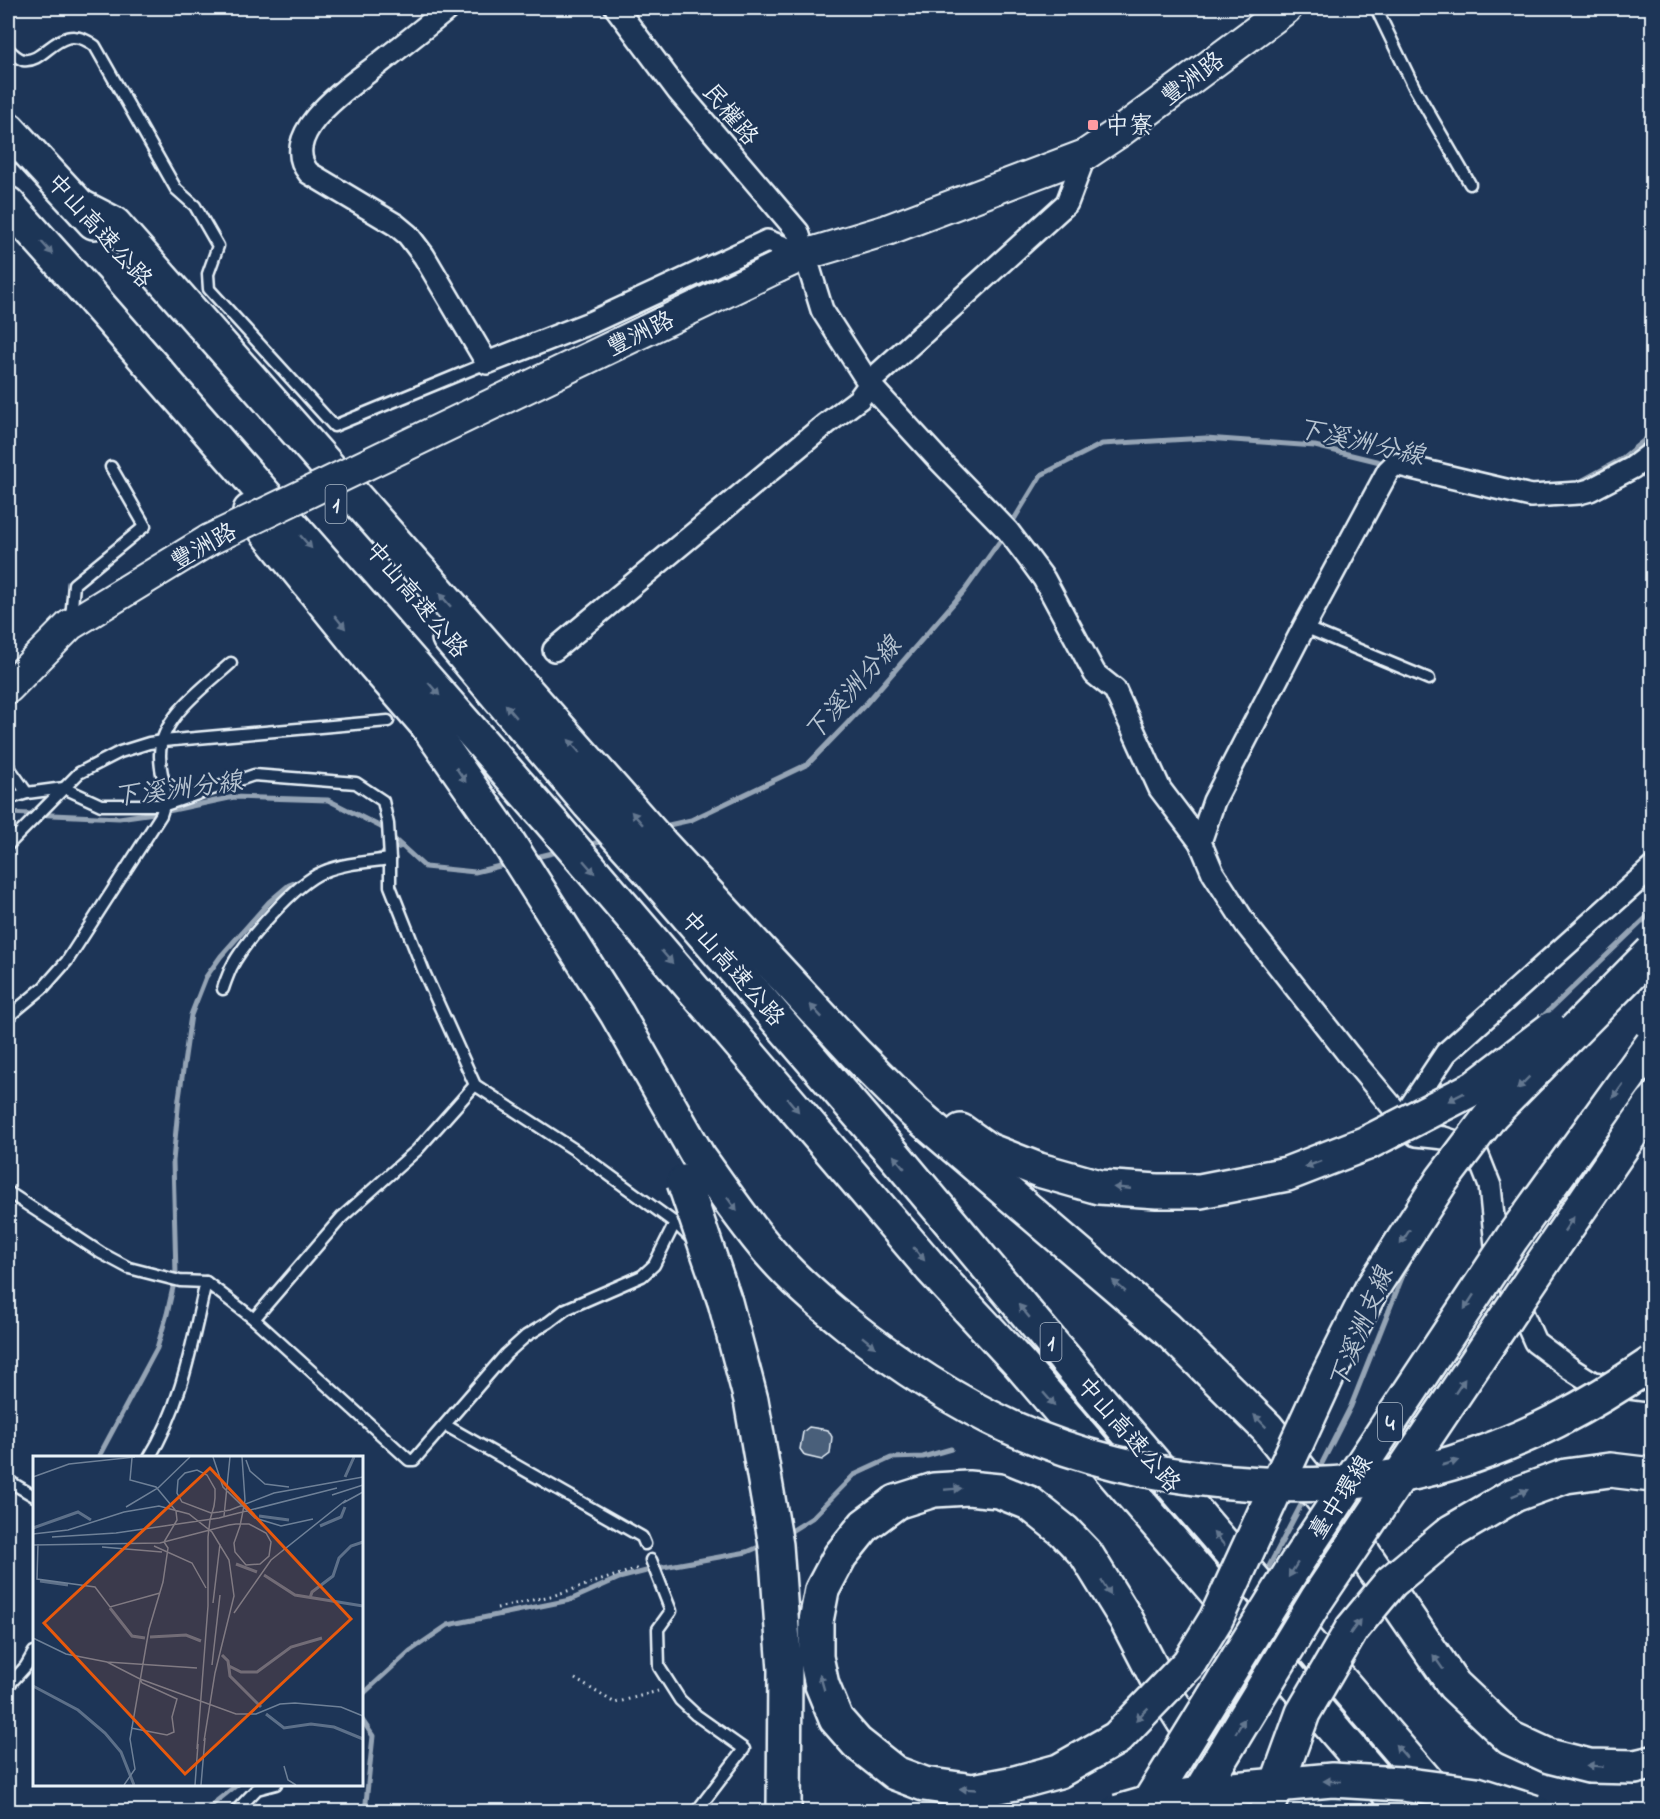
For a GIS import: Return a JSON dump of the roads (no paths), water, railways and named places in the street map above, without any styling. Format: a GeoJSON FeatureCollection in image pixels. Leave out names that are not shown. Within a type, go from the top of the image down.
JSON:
{"type":"FeatureCollection","features":[{"type":"Feature","properties":{"kind":"highway","name":"中山高速公路"},"geometry":{"type":"LineString","coordinates":[[8,129],[81,207],[365,538],[656,859],[895,1156],[1052,1344],[1453,1812]]}},
{"type":"Feature","properties":{"kind":"highway","name":"中山高速公路"},"geometry":{"type":"LineString","coordinates":[[8,204],[551,822],[931,1268],[1020,1364],[1406,1812]]}},
{"type":"Feature","properties":{"kind":"highway"},"geometry":{"type":"LineString","coordinates":[[88,293],[185,430],[374,664],[427,725],[503,834],[560,923],[644,1075],[691,1169],[751,1400],[776,1545],[785,1670],[783,1812]]}},
{"type":"Feature","properties":{"kind":"highway"},"geometry":{"type":"LineString","coordinates":[[656,859],[915,1113],[1166,1328],[1267,1428],[1351,1535],[1454,1685],[1510,1738],[1549,1756],[1589,1766],[1635,1767],[1653,1763]]}},
{"type":"Feature","properties":{"kind":"highway"},"geometry":{"type":"LineString","coordinates":[[855,1053],[988,1150],[1039,1170],[1099,1187],[1200,1191],[1287,1174],[1367,1143],[1474,1088],[1653,947]]}},
{"type":"Feature","properties":{"kind":"highway"},"geometry":{"type":"LineString","coordinates":[[1245,1812],[1202,1751],[1163,1688],[1086,1554],[1064,1531],[1029,1503],[999,1491],[968,1488],[934,1490],[896,1502],[865,1526],[840,1556],[822,1590],[816,1621],[816,1657],[822,1686],[836,1719],[857,1743],[895,1773],[924,1784],[973,1791],[1059,1771],[1117,1738],[1189,1663],[1216,1619],[1327,1377],[1371,1290],[1442,1180],[1491,1115],[1653,952]]}},
{"type":"Feature","properties":{"kind":"highway","name":"臺中環線"},"geometry":{"type":"LineString","coordinates":[[1143,1812],[1297,1562],[1512,1238],[1653,1044]]}},
{"type":"Feature","properties":{"kind":"highway","name":"臺中環線"},"geometry":{"type":"LineString","coordinates":[[1188,1812],[1317,1599],[1537,1271],[1653,1103]]}},
{"type":"Feature","properties":{"kind":"highway"},"geometry":{"type":"LineString","coordinates":[[691,1169],[736,1209],[775,1258],[825,1306],[877,1348],[966,1405],[1012,1427],[1126,1466],[1189,1477],[1270,1485],[1327,1484],[1383,1478],[1450,1464],[1504,1445],[1555,1423],[1607,1394],[1653,1363]]}},
{"type":"Feature","properties":{"kind":"highway"},"geometry":{"type":"LineString","coordinates":[[1267,1812],[1303,1713],[1353,1629],[1391,1582],[1451,1532],[1514,1494],[1566,1476],[1611,1470],[1653,1475]]}},
{"type":"Feature","properties":{"kind":"highway"},"geometry":{"type":"LineString","coordinates":[[1118,1812],[1156,1801],[1200,1793],[1332,1780],[1401,1784],[1478,1794],[1534,1812]]}},
{"type":"Feature","properties":{"kind":"street"},"geometry":{"type":"LineString","coordinates":[[450,8],[328,104],[311,125],[301,145],[300,153],[301,161],[309,173],[396,225],[416,245],[487,363],[592,322],[767,241],[791,261]]}},
{"type":"Feature","properties":{"kind":"street","name":"民權路"},"geometry":{"type":"LineString","coordinates":[[616,8],[678,91],[798,232],[791,261],[870,385],[1008,531],[1044,579],[1095,674],[1115,690],[1160,789],[1200,842],[1213,873],[1247,926],[1348,1054],[1416,1135],[1444,1138],[1475,1148],[1490,1186],[1497,1256],[1535,1342],[1593,1383],[1653,1391]]}},
{"type":"Feature","properties":{"kind":"street","name":"豐洲路"},"geometry":{"type":"LineString","coordinates":[[8,688],[70,625],[209,540],[791,261],[887,230],[1085,155],[1287,8]]}},
{"type":"Feature","properties":{"kind":"street"},"geometry":{"type":"LineString","coordinates":[[554,650],[859,399],[875,377],[1067,203],[1085,155]]}},
{"type":"Feature","properties":{"kind":"street"},"geometry":{"type":"LineString","coordinates":[[1200,842],[1214,801],[1304,627],[1388,471],[1395,464],[1531,496],[1579,493],[1590,490],[1632,468],[1653,453]]}},
{"type":"Feature","properties":{"kind":"street"},"geometry":{"type":"LineString","coordinates":[[1402,1119],[1446,1053],[1653,868]]}},
{"type":"Feature","properties":{"kind":"lane"},"geometry":{"type":"LineString","coordinates":[[1376,8],[1414,87],[1470,184]]}},
{"type":"Feature","properties":{"kind":"lane"},"geometry":{"type":"LineString","coordinates":[[8,49],[18,58],[28,60],[58,41],[70,37],[83,39],[95,46],[176,189],[195,206],[218,246],[208,274],[209,289],[334,426],[487,363]]}},
{"type":"Feature","properties":{"kind":"lane"},"geometry":{"type":"LineString","coordinates":[[70,625],[74,584],[145,526],[111,467]]}},
{"type":"Feature","properties":{"kind":"lane"},"geometry":{"type":"LineString","coordinates":[[1304,627],[1429,679]]}},
{"type":"Feature","properties":{"kind":"lane"},"geometry":{"type":"LineString","coordinates":[[8,1017],[32,999],[67,961],[161,815],[165,805],[165,786],[159,755],[171,722],[179,710],[231,663]]}},
{"type":"Feature","properties":{"kind":"lane"},"geometry":{"type":"LineString","coordinates":[[8,845],[79,773],[120,752],[149,742],[388,721]]}},
{"type":"Feature","properties":{"kind":"lane"},"geometry":{"type":"LineString","coordinates":[[8,766],[27,793]]}},
{"type":"Feature","properties":{"kind":"lane"},"geometry":{"type":"LineString","coordinates":[[8,799],[27,793],[64,788],[101,805],[165,805],[254,775],[356,783],[383,801],[388,824],[390,886],[424,972],[475,1085],[575,1150],[675,1223],[712,1259],[738,1340],[766,1452],[779,1541],[789,1636],[791,1707],[789,1812]]}},
{"type":"Feature","properties":{"kind":"lane"},"geometry":{"type":"LineString","coordinates":[[223,989],[241,952],[304,883],[322,873],[345,865],[390,859]]}},
{"type":"Feature","properties":{"kind":"lane"},"geometry":{"type":"LineString","coordinates":[[255,1319],[342,1217],[417,1150],[475,1085]]}},
{"type":"Feature","properties":{"kind":"lane"},"geometry":{"type":"LineString","coordinates":[[8,1192],[114,1261],[129,1268],[180,1281],[202,1282],[255,1319],[409,1460],[416,1459],[506,1354],[526,1336],[566,1309],[649,1271],[675,1223]]}},
{"type":"Feature","properties":{"kind":"lane"},"geometry":{"type":"LineString","coordinates":[[150,1456],[159,1442],[180,1389],[202,1282]]}},
{"type":"Feature","properties":{"kind":"lane"},"geometry":{"type":"LineString","coordinates":[[445,1425],[642,1537],[645,1544]]}},
{"type":"Feature","properties":{"kind":"lane"},"geometry":{"type":"LineString","coordinates":[[8,1483],[33,1495]]}},
{"type":"Feature","properties":{"kind":"lane"},"geometry":{"type":"LineString","coordinates":[[652,1562],[670,1611],[658,1629],[659,1667],[680,1700],[696,1715],[744,1749],[696,1812]]}},
{"type":"Feature","properties":{"kind":"lane"},"geometry":{"type":"LineString","coordinates":[[8,1686],[26,1666],[33,1654]]}},
{"type":"Feature","properties":{"kind":"lane"},"geometry":{"type":"LineString","coordinates":[[235,1812],[257,1789],[271,1786]]}},
{"type":"Feature","properties":{"kind":"waterway","name":"下溪洲分線"},"geometry":{"type":"LineString","coordinates":[[1574,485],[1620,460],[1652,434]]}},
{"type":"Feature","properties":{"kind":"waterway","name":"下溪洲分線"},"geometry":{"type":"LineString","coordinates":[[1010,526],[1041,475],[1102,444],[1206,438],[1315,446],[1388,464]]}},
{"type":"Feature","properties":{"kind":"waterway","name":"下溪洲分線"},"geometry":{"type":"LineString","coordinates":[[660,827],[691,820],[808,764],[864,706],[965,590],[1005,534]]}},
{"type":"Feature","properties":{"kind":"waterway","name":"下溪洲分線"},"geometry":{"type":"LineString","coordinates":[[8,813],[119,818],[168,811],[234,797],[328,800],[381,827],[425,867],[475,872],[508,864]]}},
{"type":"Feature","properties":{"kind":"waterway","name":"下溪洲分線"},"geometry":{"type":"LineString","coordinates":[[584,846],[607,840]]}},
{"type":"Feature","properties":{"kind":"waterway"},"geometry":{"type":"LineString","coordinates":[[370,858],[402,846]]}},
{"type":"Feature","properties":{"kind":"waterway","name":"下溪洲分線"},"geometry":{"type":"LineString","coordinates":[[532,858],[561,851]]}},
{"type":"Feature","properties":{"kind":"waterway"},"geometry":{"type":"LineString","coordinates":[[99,1456],[157,1348],[176,1274],[173,1161],[191,1015],[206,977],[221,956],[269,902],[289,885],[307,878]]}},
{"type":"Feature","properties":{"kind":"waterway","name":"下溪洲支線"},"geometry":{"type":"LineString","coordinates":[[1540,1019],[1652,912]]}},
{"type":"Feature","properties":{"kind":"waterway","name":"下溪洲支線"},"geometry":{"type":"LineString","coordinates":[[1318,1471],[1351,1406],[1409,1260]]}},
{"type":"Feature","properties":{"kind":"waterway"},"geometry":{"type":"LineString","coordinates":[[785,1535],[812,1518],[854,1475],[891,1458],[923,1457],[951,1449]]}},
{"type":"Feature","properties":{"kind":"waterway","name":"下溪洲支線"},"geometry":{"type":"LineString","coordinates":[[1266,1572],[1302,1503]]}},
{"type":"Feature","properties":{"kind":"waterway"},"geometry":{"type":"LineString","coordinates":[[363,1694],[410,1651],[448,1625],[570,1600],[619,1578],[658,1568],[747,1552],[766,1544]]}},
{"type":"Feature","properties":{"kind":"waterway"},"geometry":{"type":"LineString","coordinates":[[363,1721],[373,1736],[365,1812]]}},
{"type":"Feature","properties":{"kind":"waterway"},"geometry":{"type":"LineString","coordinates":[[203,1812],[236,1786]]}},
{"type":"Feature","properties":{"kind":"place","name":"中寮"},"geometry":{"type":"Point","coordinates":[1093,125]}}]}
